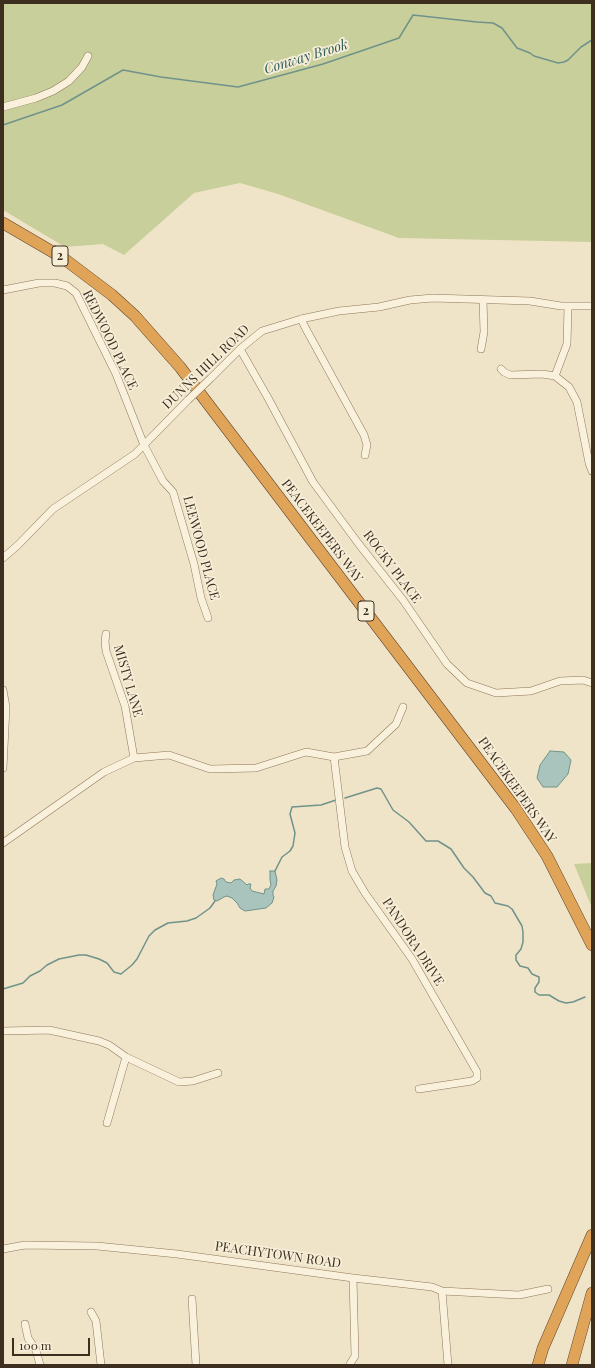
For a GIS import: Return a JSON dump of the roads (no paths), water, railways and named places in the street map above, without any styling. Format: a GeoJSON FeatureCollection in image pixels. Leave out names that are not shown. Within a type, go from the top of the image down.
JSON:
{"type":"FeatureCollection","features":[{"type":"Feature","properties":{"kind":"highway","name":"PEACEKEEPERS WAY"},"geometry":{"type":"LineString","coordinates":[[3,223],[63,258],[112,295],[140,322],[180,368],[516,809],[547,856],[592,945]]}},
{"type":"Feature","properties":{"kind":"highway"},"geometry":{"type":"LineString","coordinates":[[538,1365],[543,1348],[592,1235]]}},
{"type":"Feature","properties":{"kind":"highway"},"geometry":{"type":"LineString","coordinates":[[572,1365],[592,1293]]}},
{"type":"Feature","properties":{"kind":"street"},"geometry":{"type":"LineString","coordinates":[[3,107],[36,98],[53,91],[69,81],[82,68],[88,56]]}},
{"type":"Feature","properties":{"kind":"street","name":"REDWOOD PLACE"},"geometry":{"type":"LineString","coordinates":[[3,290],[39,283],[55,283],[67,286],[76,293],[116,374],[144,445]]}},
{"type":"Feature","properties":{"kind":"street","name":"DUNNS HILL ROAD"},"geometry":{"type":"LineString","coordinates":[[3,558],[18,546],[53,509],[135,454],[240,349],[262,331],[301,319],[344,311],[382,307],[418,299],[441,298],[530,301],[568,307],[592,306]]}},
{"type":"Feature","properties":{"kind":"street"},"geometry":{"type":"LineString","coordinates":[[480,349],[484,332],[483,300]]}},
{"type":"Feature","properties":{"kind":"street"},"geometry":{"type":"LineString","coordinates":[[555,376],[567,344],[568,307]]}},
{"type":"Feature","properties":{"kind":"street"},"geometry":{"type":"LineString","coordinates":[[301,319],[364,435],[367,445],[365,455]]}},
{"type":"Feature","properties":{"kind":"street","name":"ROCKY PLACE"},"geometry":{"type":"LineString","coordinates":[[240,349],[313,482],[358,543],[403,600],[447,664],[467,683],[496,693],[531,691],[560,681],[583,680],[592,683]]}},
{"type":"Feature","properties":{"kind":"street"},"geometry":{"type":"LineString","coordinates":[[502,369],[510,375],[542,374],[555,376],[565,383],[575,397],[592,471]]}},
{"type":"Feature","properties":{"kind":"street","name":"LEEWOOD PLACE"},"geometry":{"type":"LineString","coordinates":[[144,445],[164,481],[173,492],[194,564],[201,598],[208,618]]}},
{"type":"Feature","properties":{"kind":"street","name":"MISTY LANE"},"geometry":{"type":"LineString","coordinates":[[106,634],[106,651],[125,706],[134,758]]}},
{"type":"Feature","properties":{"kind":"street"},"geometry":{"type":"LineString","coordinates":[[3,692],[6,707],[3,768]]}},
{"type":"Feature","properties":{"kind":"street"},"geometry":{"type":"LineString","coordinates":[[3,843],[104,772],[134,758],[169,754],[210,769],[256,768],[306,752],[334,757],[367,751],[396,724],[403,707]]}},
{"type":"Feature","properties":{"kind":"street","name":"PANDORA DRIVE"},"geometry":{"type":"LineString","coordinates":[[334,757],[345,847],[352,871],[412,959],[477,1072],[476,1078],[472,1081],[419,1089]]}},
{"type":"Feature","properties":{"kind":"street"},"geometry":{"type":"LineString","coordinates":[[3,1031],[49,1030],[99,1041],[178,1082],[193,1081],[218,1074]]}},
{"type":"Feature","properties":{"kind":"street"},"geometry":{"type":"LineString","coordinates":[[107,1123],[126,1056]]}},
{"type":"Feature","properties":{"kind":"street","name":"PEACHYTOWN ROAD"},"geometry":{"type":"LineString","coordinates":[[3,1249],[25,1245],[97,1246],[184,1255],[432,1287],[442,1291],[519,1295],[548,1289]]}},
{"type":"Feature","properties":{"kind":"street"},"geometry":{"type":"LineString","coordinates":[[350,1364],[355,1356],[353,1278]]}},
{"type":"Feature","properties":{"kind":"street"},"geometry":{"type":"LineString","coordinates":[[442,1291],[448,1365]]}},
{"type":"Feature","properties":{"kind":"street"},"geometry":{"type":"LineString","coordinates":[[192,1299],[196,1365]]}},
{"type":"Feature","properties":{"kind":"street"},"geometry":{"type":"LineString","coordinates":[[91,1312],[96,1321],[101,1365]]}},
{"type":"Feature","properties":{"kind":"street"},"geometry":{"type":"LineString","coordinates":[[25,1324],[28,1338],[36,1350],[40,1365]]}},
{"type":"Feature","properties":{"kind":"water"},"geometry":{"type":"Polygon","coordinates":[[[550,751],[564,752],[571,760],[568,774],[557,787],[543,787],[537,778],[540,765],[550,751]]]}},
{"type":"Feature","properties":{"kind":"water"},"geometry":{"type":"Polygon","coordinates":[[[270,871],[275,871],[277,880],[273,891],[274,897],[272,903],[266,908],[245,911],[240,908],[232,898],[227,896],[217,901],[214,900],[213,895],[217,884],[216,881],[221,878],[226,882],[231,883],[234,880],[240,879],[247,885],[251,884],[250,888],[252,891],[264,894],[265,889],[269,889],[271,885],[270,871]]]}},
{"type":"Feature","properties":{"kind":"waterway","name":"Conway Brook"},"geometry":{"type":"LineString","coordinates":[[3,125],[62,105],[123,70],[161,77],[238,87],[323,64],[399,38],[413,15],[493,23],[502,28],[517,48],[534,56],[558,63],[568,60],[581,47],[592,40]]}},
{"type":"Feature","properties":{"kind":"waterway"},"geometry":{"type":"LineString","coordinates":[[345,798],[377,788],[381,789],[393,810],[409,822],[426,841],[438,841],[451,849],[464,868],[485,893],[491,896],[495,903],[508,906],[512,909],[522,926],[523,932],[523,942],[521,949],[516,955],[516,960],[520,966],[528,968],[532,974],[539,977],[539,982],[535,988],[535,992],[539,995],[549,995],[566,1003],[585,997]]}},
{"type":"Feature","properties":{"kind":"waterway"},"geometry":{"type":"LineString","coordinates":[[275,871],[282,857],[290,851],[293,846],[295,833],[290,814],[292,807],[321,805],[336,800]]}},
{"type":"Feature","properties":{"kind":"waterway"},"geometry":{"type":"LineString","coordinates":[[3,989],[23,983],[30,976],[59,959],[79,955],[86,955],[99,959],[107,963],[114,972],[121,974],[137,959],[149,936],[155,930],[168,923],[187,921],[196,918],[210,908],[215,901]]}}]}
